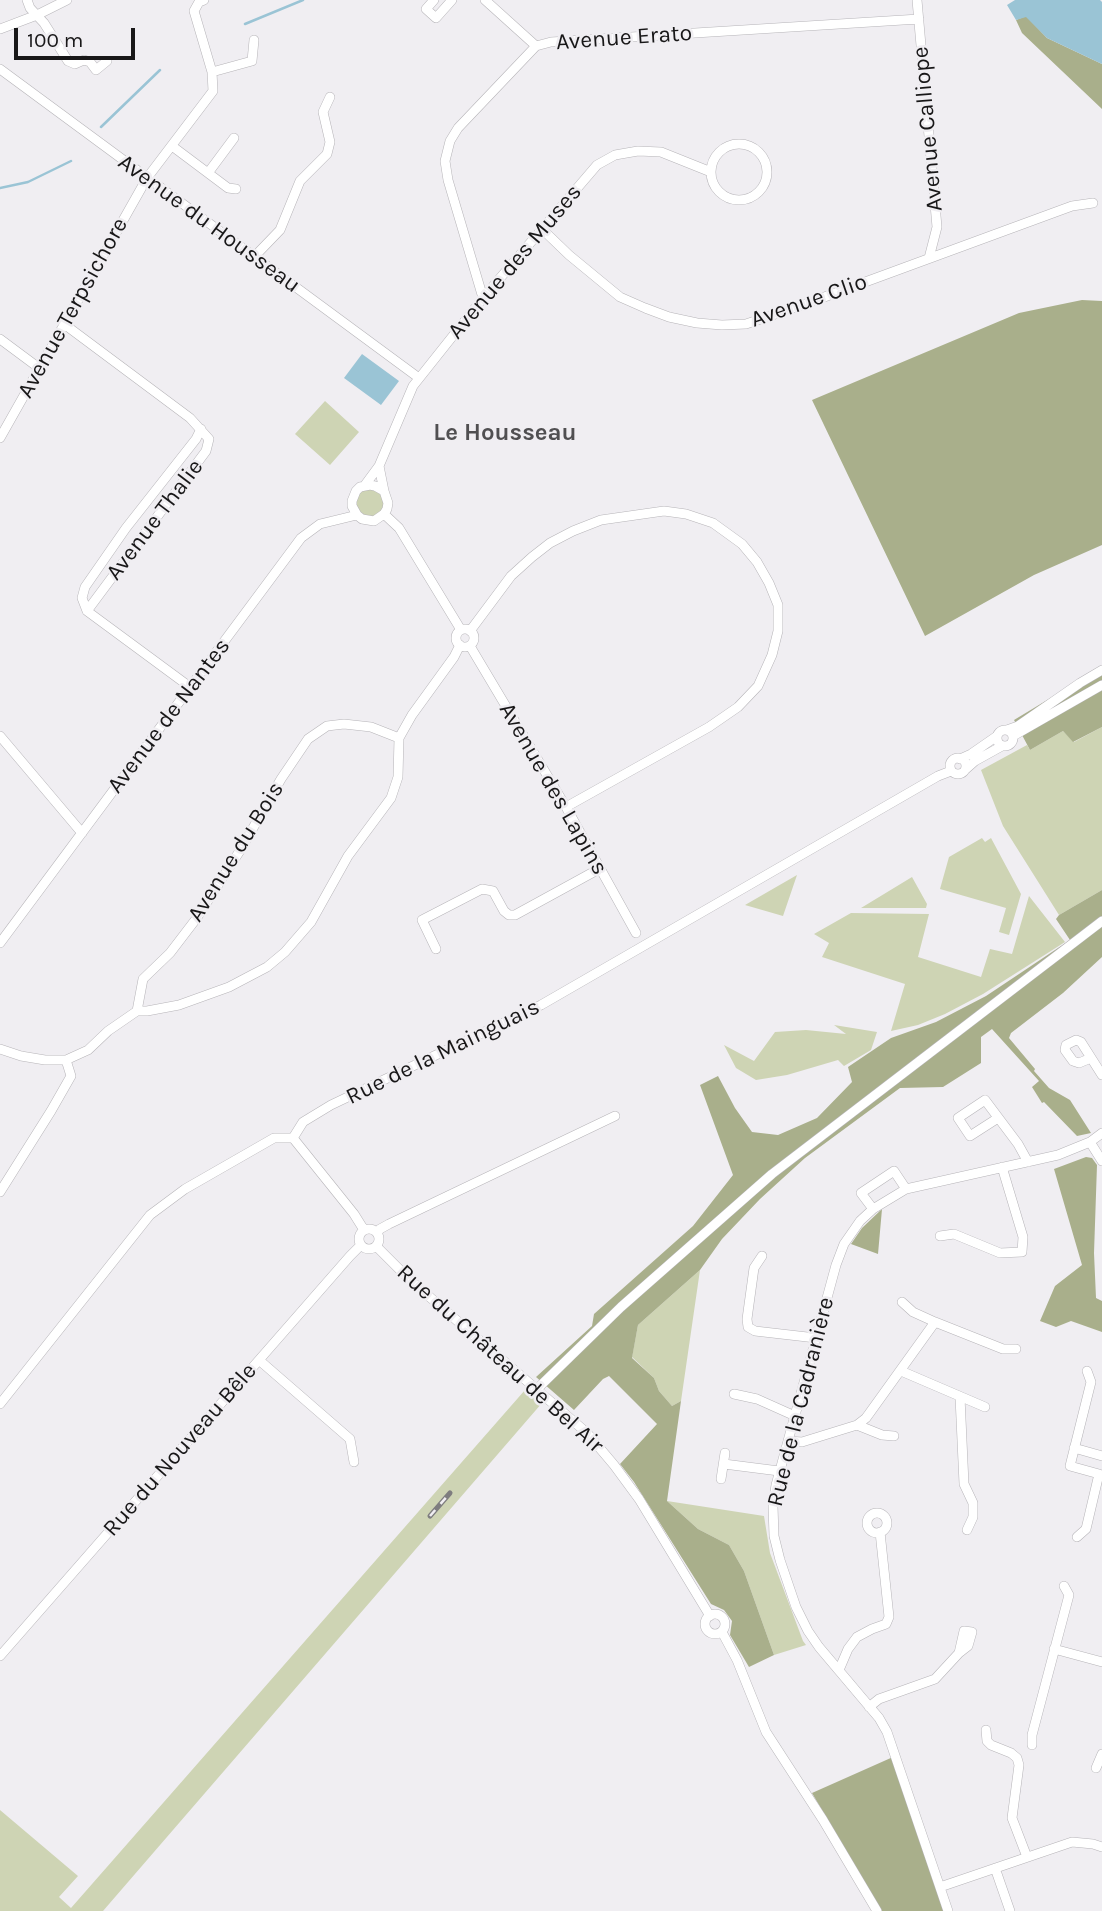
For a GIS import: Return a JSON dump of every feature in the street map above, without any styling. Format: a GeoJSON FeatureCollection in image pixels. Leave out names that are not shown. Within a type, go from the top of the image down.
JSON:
{"type":"FeatureCollection","features":[{"type":"Feature","properties":{"kind":"street"},"geometry":{"type":"LineString","coordinates":[[27,0],[68,61],[75,64],[84,60],[90,62],[96,70],[107,61]]}},
{"type":"Feature","properties":{"kind":"street"},"geometry":{"type":"LineString","coordinates":[[0,30],[67,0]]}},
{"type":"Feature","properties":{"kind":"street"},"geometry":{"type":"LineString","coordinates":[[204,0],[199,2],[194,11],[212,72],[252,61],[254,40]]}},
{"type":"Feature","properties":{"kind":"street"},"geometry":{"type":"LineString","coordinates":[[434,0],[426,9],[436,18],[452,0]]}},
{"type":"Feature","properties":{"kind":"street"},"geometry":{"type":"LineString","coordinates":[[485,0],[536,46]]}},
{"type":"Feature","properties":{"kind":"street","name":"Avenue Calliope"},"geometry":{"type":"LineString","coordinates":[[917,0],[937,227],[929,258]]}},
{"type":"Feature","properties":{"kind":"street","name":"Avenue Erato"},"geometry":{"type":"LineString","coordinates":[[483,298],[448,180],[445,161],[450,141],[458,128],[536,46],[551,42],[919,19]]}},
{"type":"Feature","properties":{"kind":"street","name":"Avenue du Housseau"},"geometry":{"type":"LineString","coordinates":[[0,69],[419,378]]}},
{"type":"Feature","properties":{"kind":"street","name":"Avenue Terpsichore"},"geometry":{"type":"LineString","coordinates":[[0,438],[147,178],[213,91],[212,72]]}},
{"type":"Feature","properties":{"kind":"street"},"geometry":{"type":"LineString","coordinates":[[254,257],[280,230],[300,181],[327,154],[330,142],[323,112],[330,97]]}},
{"type":"Feature","properties":{"kind":"street"},"geometry":{"type":"LineString","coordinates":[[208,173],[234,138]]}},
{"type":"Feature","properties":{"kind":"street"},"geometry":{"type":"LineString","coordinates":[[740,143],[757,149],[767,164],[768,173],[761,191],[744,200],[734,200],[717,190],[712,182],[711,172],[712,163],[722,149],[740,143]]}},
{"type":"Feature","properties":{"kind":"street"},"geometry":{"type":"LineString","coordinates":[[172,146],[228,188],[236,189]]}},
{"type":"Feature","properties":{"kind":"street","name":"Avenue des Muses"},"geometry":{"type":"LineString","coordinates":[[365,485],[379,466],[413,386],[483,298],[597,166],[615,155],[638,150],[661,152],[711,172]]}},
{"type":"Feature","properties":{"kind":"street","name":"Avenue Clio"},"geometry":{"type":"LineString","coordinates":[[542,229],[620,297],[669,317],[697,323],[746,324],[1072,206],[1093,203]]}},
{"type":"Feature","properties":{"kind":"street","name":"Avenue Thalie"},"geometry":{"type":"LineString","coordinates":[[64,324],[190,418],[209,439],[206,452],[88,611]]}},
{"type":"Feature","properties":{"kind":"street"},"geometry":{"type":"LineString","coordinates":[[0,339],[39,368]]}},
{"type":"Feature","properties":{"kind":"street"},"geometry":{"type":"LineString","coordinates":[[190,687],[88,611],[82,598],[85,587],[126,528],[201,429]]}},
{"type":"Feature","properties":{"kind":"street"},"geometry":{"type":"LineString","coordinates":[[379,466],[388,503],[384,514],[374,521],[362,519],[357,515],[352,506],[356,491],[365,485],[384,491]]}},
{"type":"Feature","properties":{"kind":"street"},"geometry":{"type":"LineString","coordinates":[[465,645],[456,637],[466,630],[511,576],[550,543],[601,520],[664,511],[687,514],[713,523],[742,544],[757,562],[778,605],[778,631],[772,655],[758,686],[738,707],[709,727],[566,807]]}},
{"type":"Feature","properties":{"kind":"street"},"geometry":{"type":"LineString","coordinates":[[0,1049],[33,1058],[66,1060],[88,1050],[107,1031],[137,1011],[179,1005],[229,987],[267,967],[285,952],[311,922],[348,856],[391,798],[398,777],[400,738],[412,715],[454,657],[474,638],[466,630],[399,528],[384,514]]}},
{"type":"Feature","properties":{"kind":"street","name":"Avenue de Nantes"},"geometry":{"type":"LineString","coordinates":[[0,943],[301,538],[320,524],[357,515]]}},
{"type":"Feature","properties":{"kind":"street","name":"Avenue des Lapins"},"geometry":{"type":"LineString","coordinates":[[465,645],[566,807],[636,933]]}},
{"type":"Feature","properties":{"kind":"street"},"geometry":{"type":"LineString","coordinates":[[1102,670],[1018,726],[1010,733],[1010,744],[975,761],[960,774],[951,771],[952,762],[971,754],[1002,730],[1010,733],[1102,685]]}},
{"type":"Feature","properties":{"kind":"street","name":"Avenue du Bois"},"geometry":{"type":"LineString","coordinates":[[137,1011],[143,979],[170,953],[196,919],[308,739],[327,726],[344,724],[371,727],[400,738]]}},
{"type":"Feature","properties":{"kind":"street"},"geometry":{"type":"LineString","coordinates":[[0,736],[82,833]]}},
{"type":"Feature","properties":{"kind":"street"},"geometry":{"type":"LineString","coordinates":[[997,736],[997,742],[1002,746]]}},
{"type":"Feature","properties":{"kind":"street"},"geometry":{"type":"LineString","coordinates":[[960,759],[966,764],[965,769]]}},
{"type":"Feature","properties":{"kind":"street","name":"Rue de la Mainguais"},"geometry":{"type":"LineString","coordinates":[[293,1138],[303,1122],[331,1105],[541,1005],[938,776],[951,771]]}},
{"type":"Feature","properties":{"kind":"street"},"geometry":{"type":"LineString","coordinates":[[436,949],[422,920],[482,889],[493,891],[505,911],[509,915],[515,915],[599,869]]}},
{"type":"Feature","properties":{"kind":"street"},"geometry":{"type":"LineString","coordinates":[[537,1389],[621,1307],[772,1174],[1102,921]]}},
{"type":"Feature","properties":{"kind":"street"},"geometry":{"type":"LineString","coordinates":[[1091,1058],[1102,1075]]}},
{"type":"Feature","properties":{"kind":"street"},"geometry":{"type":"LineString","coordinates":[[0,1192],[71,1076],[66,1060]]}},
{"type":"Feature","properties":{"kind":"street"},"geometry":{"type":"LineString","coordinates":[[377,1233],[389,1224],[615,1116]]}},
{"type":"Feature","properties":{"kind":"street"},"geometry":{"type":"LineString","coordinates":[[998,1118],[1028,1162]]}},
{"type":"Feature","properties":{"kind":"street","name":"Rue de la Cadranière"},"geometry":{"type":"LineString","coordinates":[[948,1911],[887,1732],[808,1631],[796,1607],[775,1542],[774,1496],[839,1254],[860,1221],[873,1209],[906,1189],[1058,1155],[1090,1142],[1102,1133]]}},
{"type":"Feature","properties":{"kind":"street"},"geometry":{"type":"LineString","coordinates":[[0,1404],[150,1215],[185,1189],[274,1138],[293,1138],[365,1230]]}},
{"type":"Feature","properties":{"kind":"street"},"geometry":{"type":"LineString","coordinates":[[1090,1142],[1102,1161]]}},
{"type":"Feature","properties":{"kind":"street"},"geometry":{"type":"LineString","coordinates":[[940,1236],[954,1234],[1000,1253],[1022,1252],[1023,1237],[1002,1167]]}},
{"type":"Feature","properties":{"kind":"street"},"geometry":{"type":"LineString","coordinates":[[873,1209],[861,1193],[894,1171],[906,1189]]}},
{"type":"Feature","properties":{"kind":"street"},"geometry":{"type":"LineString","coordinates":[[370,1229],[377,1233],[379,1240],[376,1246],[370,1249],[362,1245],[359,1237],[365,1230],[370,1229]]}},
{"type":"Feature","properties":{"kind":"street","name":"Rue du Nouveau Bêle"},"geometry":{"type":"LineString","coordinates":[[0,1656],[362,1245]]}},
{"type":"Feature","properties":{"kind":"street","name":"Rue du Château de Bel Air"},"geometry":{"type":"LineString","coordinates":[[376,1246],[411,1280],[581,1427],[639,1499],[710,1616]]}},
{"type":"Feature","properties":{"kind":"street"},"geometry":{"type":"LineString","coordinates":[[762,1256],[754,1268],[748,1327],[755,1331],[816,1338]]}},
{"type":"Feature","properties":{"kind":"street"},"geometry":{"type":"LineString","coordinates":[[902,1302],[913,1312],[935,1322],[1003,1349],[1016,1349]]}},
{"type":"Feature","properties":{"kind":"street"},"geometry":{"type":"LineString","coordinates":[[788,1441],[802,1442],[857,1425],[866,1418],[935,1322]]}},
{"type":"Feature","properties":{"kind":"street"},"geometry":{"type":"LineString","coordinates":[[259,1360],[350,1439],[354,1462]]}},
{"type":"Feature","properties":{"kind":"street"},"geometry":{"type":"LineString","coordinates":[[901,1371],[985,1407]]}},
{"type":"Feature","properties":{"kind":"street"},"geometry":{"type":"LineString","coordinates":[[1077,1538],[1086,1529],[1101,1469],[1070,1466],[1091,1382],[1087,1371]]}},
{"type":"Feature","properties":{"kind":"street"},"geometry":{"type":"LineString","coordinates":[[734,1394],[757,1399],[795,1416]]}},
{"type":"Feature","properties":{"kind":"street"},"geometry":{"type":"LineString","coordinates":[[960,1397],[964,1484],[973,1503],[973,1517],[967,1530]]}},
{"type":"Feature","properties":{"kind":"street"},"geometry":{"type":"LineString","coordinates":[[857,1425],[882,1435],[894,1436]]}},
{"type":"Feature","properties":{"kind":"street"},"geometry":{"type":"LineString","coordinates":[[1074,1448],[1102,1456]]}},
{"type":"Feature","properties":{"kind":"street"},"geometry":{"type":"LineString","coordinates":[[721,1479],[725,1453]]}},
{"type":"Feature","properties":{"kind":"street"},"geometry":{"type":"LineString","coordinates":[[724,1464],[779,1471]]}},
{"type":"Feature","properties":{"kind":"street"},"geometry":{"type":"LineString","coordinates":[[839,1670],[857,1637],[886,1624],[890,1617],[880,1532]]}},
{"type":"Feature","properties":{"kind":"street"},"geometry":{"type":"LineString","coordinates":[[1032,1745],[1032,1735],[1069,1595],[1063,1586]]}},
{"type":"Feature","properties":{"kind":"street"},"geometry":{"type":"LineString","coordinates":[[718,1614],[724,1619],[726,1626],[722,1632],[714,1634],[707,1630],[705,1622],[710,1616],[718,1614]]}},
{"type":"Feature","properties":{"kind":"street"},"geometry":{"type":"LineString","coordinates":[[722,1632],[737,1660],[766,1732],[877,1911]]}},
{"type":"Feature","properties":{"kind":"street"},"geometry":{"type":"LineString","coordinates":[[1054,1649],[1102,1662]]}},
{"type":"Feature","properties":{"kind":"street"},"geometry":{"type":"LineString","coordinates":[[869,1707],[879,1699],[935,1679],[959,1653]]}},
{"type":"Feature","properties":{"kind":"street"},"geometry":{"type":"LineString","coordinates":[[986,1730],[987,1741],[991,1745],[1017,1758],[1019,1765],[1012,1818],[1027,1857]]}},
{"type":"Feature","properties":{"kind":"street"},"geometry":{"type":"LineString","coordinates":[[1096,1768],[1102,1754]]}},
{"type":"Feature","properties":{"kind":"street"},"geometry":{"type":"LineString","coordinates":[[940,1887],[1072,1842],[1102,1847]]}},
{"type":"Feature","properties":{"kind":"street"},"geometry":{"type":"LineString","coordinates":[[995,1868],[1010,1911]]}},
{"type":"Feature","properties":{"kind":"green space"},"geometry":{"type":"Polygon","coordinates":[[[1026,16],[1047,38],[1102,64],[1102,109],[1022,33],[1016,20],[1026,16]]]}},
{"type":"Feature","properties":{"kind":"green space"},"geometry":{"type":"Polygon","coordinates":[[[1082,300],[1102,301],[1102,545],[1034,575],[925,636],[812,400],[1019,313],[1082,300]]]}},
{"type":"Feature","properties":{"kind":"green space"},"geometry":{"type":"Polygon","coordinates":[[[325,401],[359,432],[330,465],[295,434],[325,401]]]}},
{"type":"Feature","properties":{"kind":"green space"},"geometry":{"type":"Polygon","coordinates":[[[370,489],[380,493],[384,503],[380,513],[370,517],[360,513],[356,503],[360,493],[370,489]]]}},
{"type":"Feature","properties":{"kind":"green space"},"geometry":{"type":"Polygon","coordinates":[[[1102,667],[1102,727],[1073,742],[1063,731],[1030,750],[1014,720],[1102,667]]]}},
{"type":"Feature","properties":{"kind":"green space"},"geometry":{"type":"Polygon","coordinates":[[[1102,727],[1102,890],[1059,915],[1003,826],[981,770],[1027,745],[1030,750],[1063,731],[1074,742],[1102,727]]]}},
{"type":"Feature","properties":{"kind":"green space"},"geometry":{"type":"Polygon","coordinates":[[[982,838],[985,842],[991,838],[1021,894],[1009,935],[999,932],[1006,908],[940,889],[949,857],[982,838]]]}},
{"type":"Feature","properties":{"kind":"green space"},"geometry":{"type":"Polygon","coordinates":[[[797,875],[783,916],[745,905],[797,875]]]}},
{"type":"Feature","properties":{"kind":"green space"},"geometry":{"type":"Polygon","coordinates":[[[912,877],[927,904],[926,908],[861,908],[912,877]]]}},
{"type":"Feature","properties":{"kind":"green space"},"geometry":{"type":"Polygon","coordinates":[[[1102,890],[1102,957],[1063,993],[1011,1033],[1009,1038],[1049,1088],[1070,1100],[1091,1133],[1077,1136],[1042,1103],[1032,1087],[1039,1081],[992,1029],[981,1037],[981,1063],[943,1087],[900,1088],[805,1158],[722,1239],[700,1270],[638,1325],[632,1358],[654,1378],[659,1391],[672,1406],[681,1401],[667,1501],[698,1529],[729,1545],[744,1571],[774,1655],[749,1667],[730,1635],[732,1621],[724,1610],[711,1604],[620,1464],[657,1424],[609,1376],[574,1410],[536,1377],[592,1326],[594,1314],[693,1226],[733,1175],[700,1085],[718,1076],[752,1132],[778,1135],[817,1118],[852,1082],[848,1067],[891,1038],[936,1022],[986,996],[1070,940],[1056,919],[1102,890]]]}},
{"type":"Feature","properties":{"kind":"green space"},"geometry":{"type":"Polygon","coordinates":[[[1029,896],[1065,942],[983,994],[945,1014],[918,1025],[891,1031],[905,984],[822,957],[829,943],[814,934],[851,913],[929,914],[918,957],[981,977],[990,949],[1012,954],[1029,896]]]}},
{"type":"Feature","properties":{"kind":"green space"},"geometry":{"type":"Polygon","coordinates":[[[834,1025],[877,1032],[871,1050],[844,1066],[838,1060],[787,1075],[756,1080],[736,1068],[724,1045],[754,1061],[775,1032],[806,1030],[846,1034],[834,1025]]]}},
{"type":"Feature","properties":{"kind":"green space"},"geometry":{"type":"Polygon","coordinates":[[[1086,1157],[1092,1158],[1097,1165],[1094,1253],[1096,1298],[1102,1301],[1102,1332],[1071,1321],[1056,1327],[1040,1321],[1055,1286],[1082,1265],[1054,1169],[1086,1157]]]}},
{"type":"Feature","properties":{"kind":"green space"},"geometry":{"type":"Polygon","coordinates":[[[882,1209],[878,1254],[851,1244],[862,1228],[882,1209]]]}},
{"type":"Feature","properties":{"kind":"green space"},"geometry":{"type":"Polygon","coordinates":[[[700,1270],[681,1401],[672,1406],[659,1391],[654,1378],[632,1357],[638,1325],[700,1270]]]}},
{"type":"Feature","properties":{"kind":"green space"},"geometry":{"type":"Polygon","coordinates":[[[525,1390],[542,1403],[103,1911],[0,1911],[0,1810],[78,1876],[59,1897],[71,1908],[525,1390]]]}},
{"type":"Feature","properties":{"kind":"green space"},"geometry":{"type":"Polygon","coordinates":[[[667,1501],[764,1516],[770,1553],[806,1645],[774,1655],[744,1571],[729,1545],[698,1529],[667,1501]]]}},
{"type":"Feature","properties":{"kind":"green space"},"geometry":{"type":"Polygon","coordinates":[[[893,1757],[944,1911],[881,1911],[812,1793],[893,1757]]]}},
{"type":"Feature","properties":{"kind":"water"},"geometry":{"type":"Polygon","coordinates":[[[1015,0],[1100,0],[1102,64],[1047,38],[1026,17],[1016,20],[1007,5],[1015,0]]]}},
{"type":"Feature","properties":{"kind":"water"},"geometry":{"type":"Polygon","coordinates":[[[362,354],[399,381],[381,405],[344,378],[362,354]]]}},
{"type":"Feature","properties":{"kind":"waterway"},"geometry":{"type":"LineString","coordinates":[[245,24],[303,0]]}},
{"type":"Feature","properties":{"kind":"waterway"},"geometry":{"type":"LineString","coordinates":[[101,127],[160,70]]}},
{"type":"Feature","properties":{"kind":"waterway"},"geometry":{"type":"LineString","coordinates":[[0,188],[28,182],[71,161]]}},
{"type":"Feature","properties":{"kind":"railway"},"geometry":{"type":"LineString","coordinates":[[430,1516],[450,1493]]}},
{"type":"Feature","properties":{"kind":"district","name":"Le Housseau"},"geometry":{"type":"Point","coordinates":[505,433]}}]}
